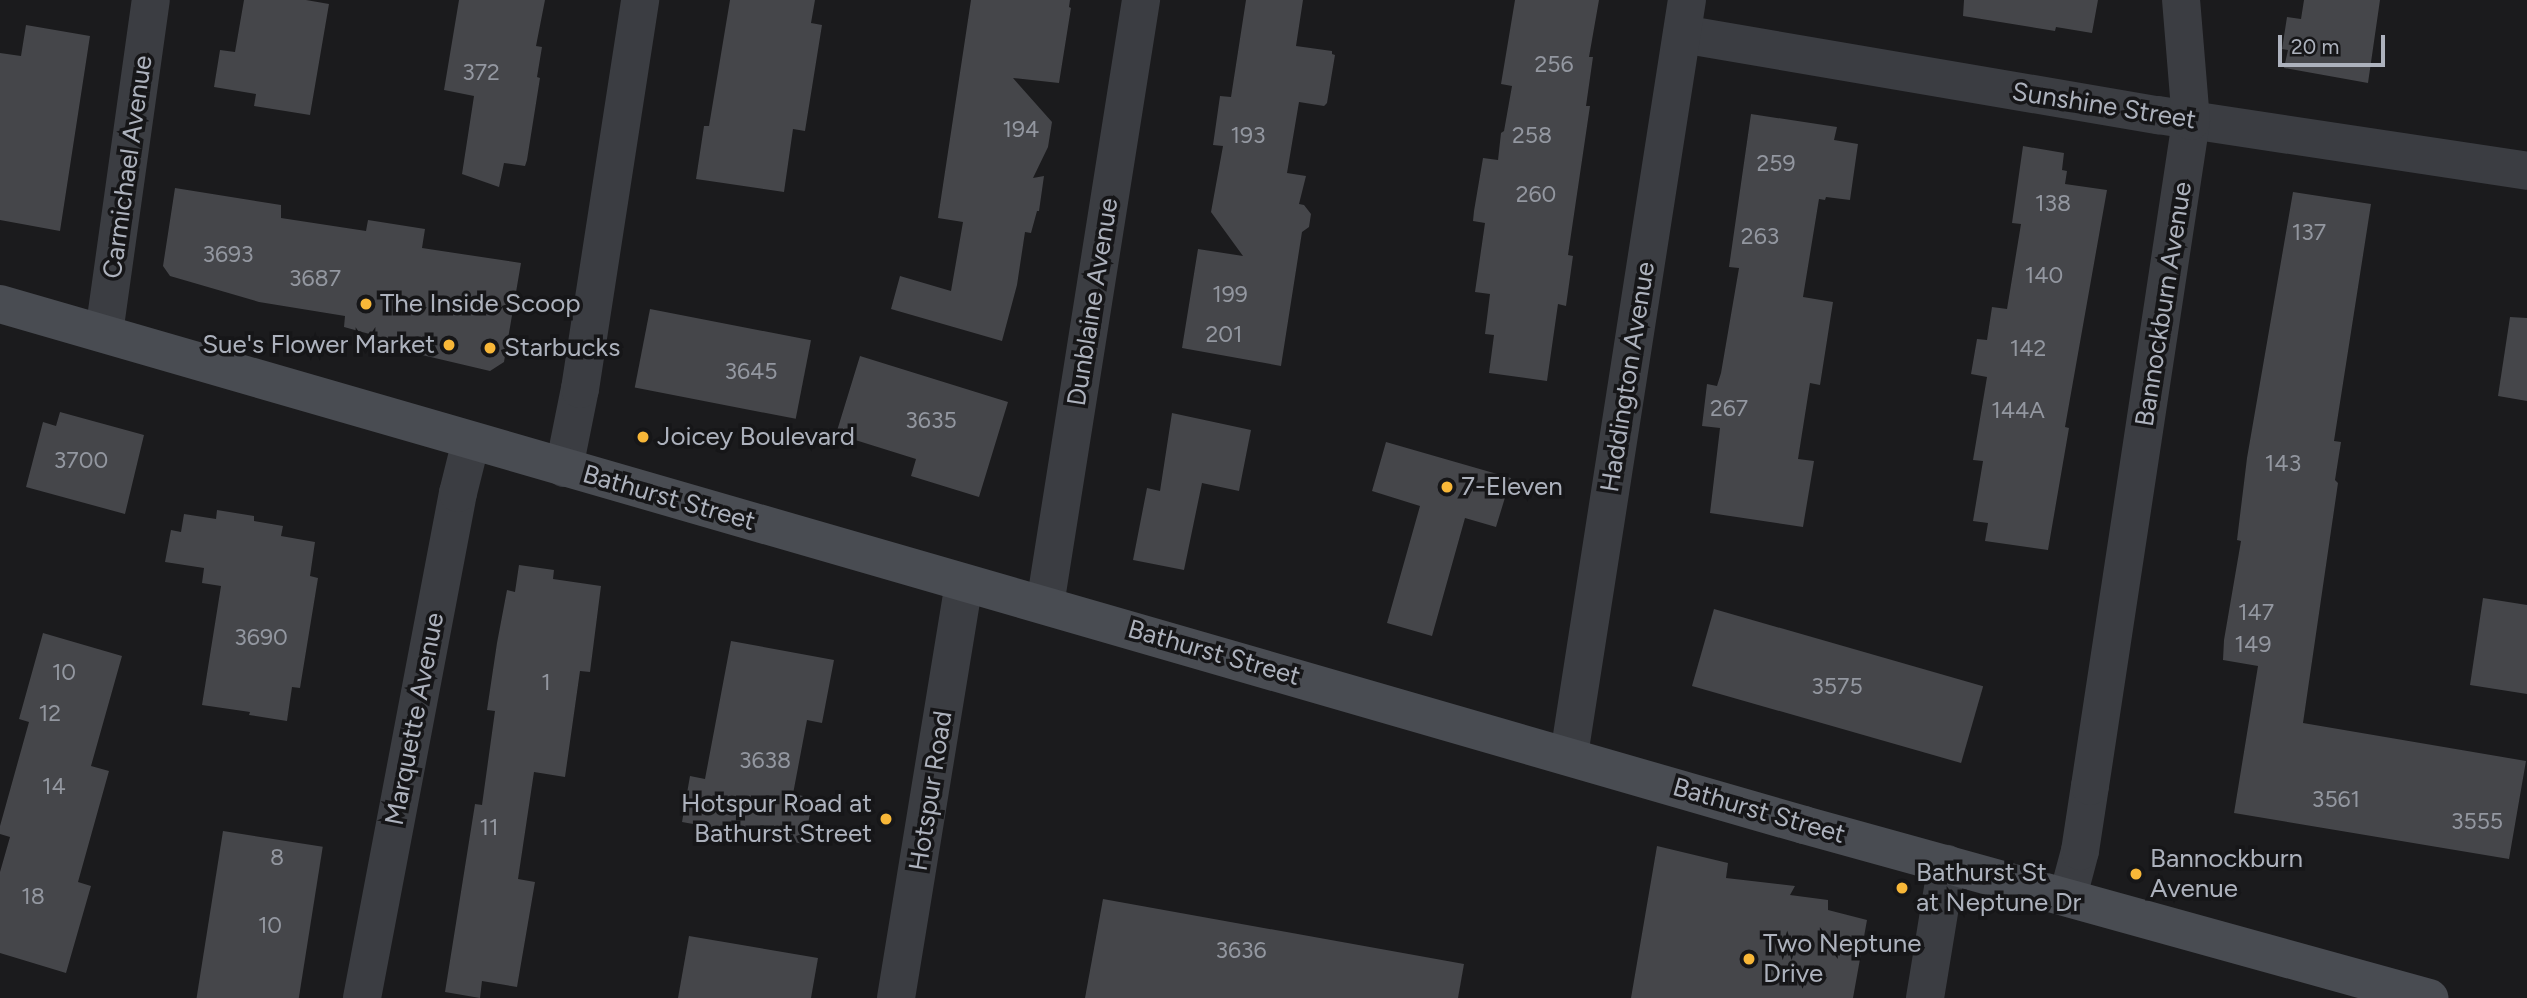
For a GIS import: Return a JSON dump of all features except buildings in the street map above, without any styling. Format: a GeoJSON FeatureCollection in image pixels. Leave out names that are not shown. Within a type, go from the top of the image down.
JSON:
{"type":"FeatureCollection","features":[{"type":"Feature","properties":{"kind":"main road","name":"Bathurst Street"},"geometry":{"type":"LineString","coordinates":[[0,304],[964,584],[1947,864],[2429,998]]}},
{"type":"Feature","properties":{"kind":"street","name":"Carmichael Avenue"},"geometry":{"type":"LineString","coordinates":[[104,333],[151,0]]}},
{"type":"Feature","properties":{"kind":"street"},"geometry":{"type":"LineString","coordinates":[[564,468],[580,389],[640,0]]}},
{"type":"Feature","properties":{"kind":"street","name":"Dunblaine Avenue"},"geometry":{"type":"LineString","coordinates":[[1045,605],[1141,0]]}},
{"type":"Feature","properties":{"kind":"street","name":"Bannockburn Avenue"},"geometry":{"type":"LineString","coordinates":[[2068,896],[2080,851],[2191,121],[2181,0]]}},
{"type":"Feature","properties":{"kind":"street","name":"Sunshine Street"},"geometry":{"type":"LineString","coordinates":[[1684,17],[2191,121],[2527,171]]}},
{"type":"Feature","properties":{"kind":"street","name":"Haddington Avenue"},"geometry":{"type":"LineString","coordinates":[[1569,755],[1684,17]]}},
{"type":"Feature","properties":{"kind":"street","name":"Marquette Avenue"},"geometry":{"type":"LineString","coordinates":[[362,998],[456,501],[471,442]]}},
{"type":"Feature","properties":{"kind":"street","name":"Hotspur Road"},"geometry":{"type":"LineString","coordinates":[[896,998],[964,584]]}},
{"type":"Feature","properties":{"kind":"street"},"geometry":{"type":"LineString","coordinates":[[1925,998],[1947,864]]}},
{"type":"Feature","properties":{"kind":"place","name":"The Inside Scoop"},"geometry":{"type":"Point","coordinates":[366,304]}},
{"type":"Feature","properties":{"kind":"place","name":"Sue's Flower Market"},"geometry":{"type":"Point","coordinates":[449,345]}},
{"type":"Feature","properties":{"kind":"place","name":"Starbucks"},"geometry":{"type":"Point","coordinates":[490,348]}},
{"type":"Feature","properties":{"kind":"place","name":"Joicey Boulevard"},"geometry":{"type":"Point","coordinates":[643,437]}},
{"type":"Feature","properties":{"kind":"place","name":"7-Eleven"},"geometry":{"type":"Point","coordinates":[1447,487]}},
{"type":"Feature","properties":{"kind":"place","name":"Hotspur Road at Bathurst Street"},"geometry":{"type":"Point","coordinates":[886,819]}},
{"type":"Feature","properties":{"kind":"place","name":"Bannockburn Avenue"},"geometry":{"type":"Point","coordinates":[2136,874]}},
{"type":"Feature","properties":{"kind":"place","name":"Bathurst St at Neptune Dr"},"geometry":{"type":"Point","coordinates":[1902,888]}},
{"type":"Feature","properties":{"kind":"place","name":"Two Neptune Drive"},"geometry":{"type":"Point","coordinates":[1749,959]}}]}
